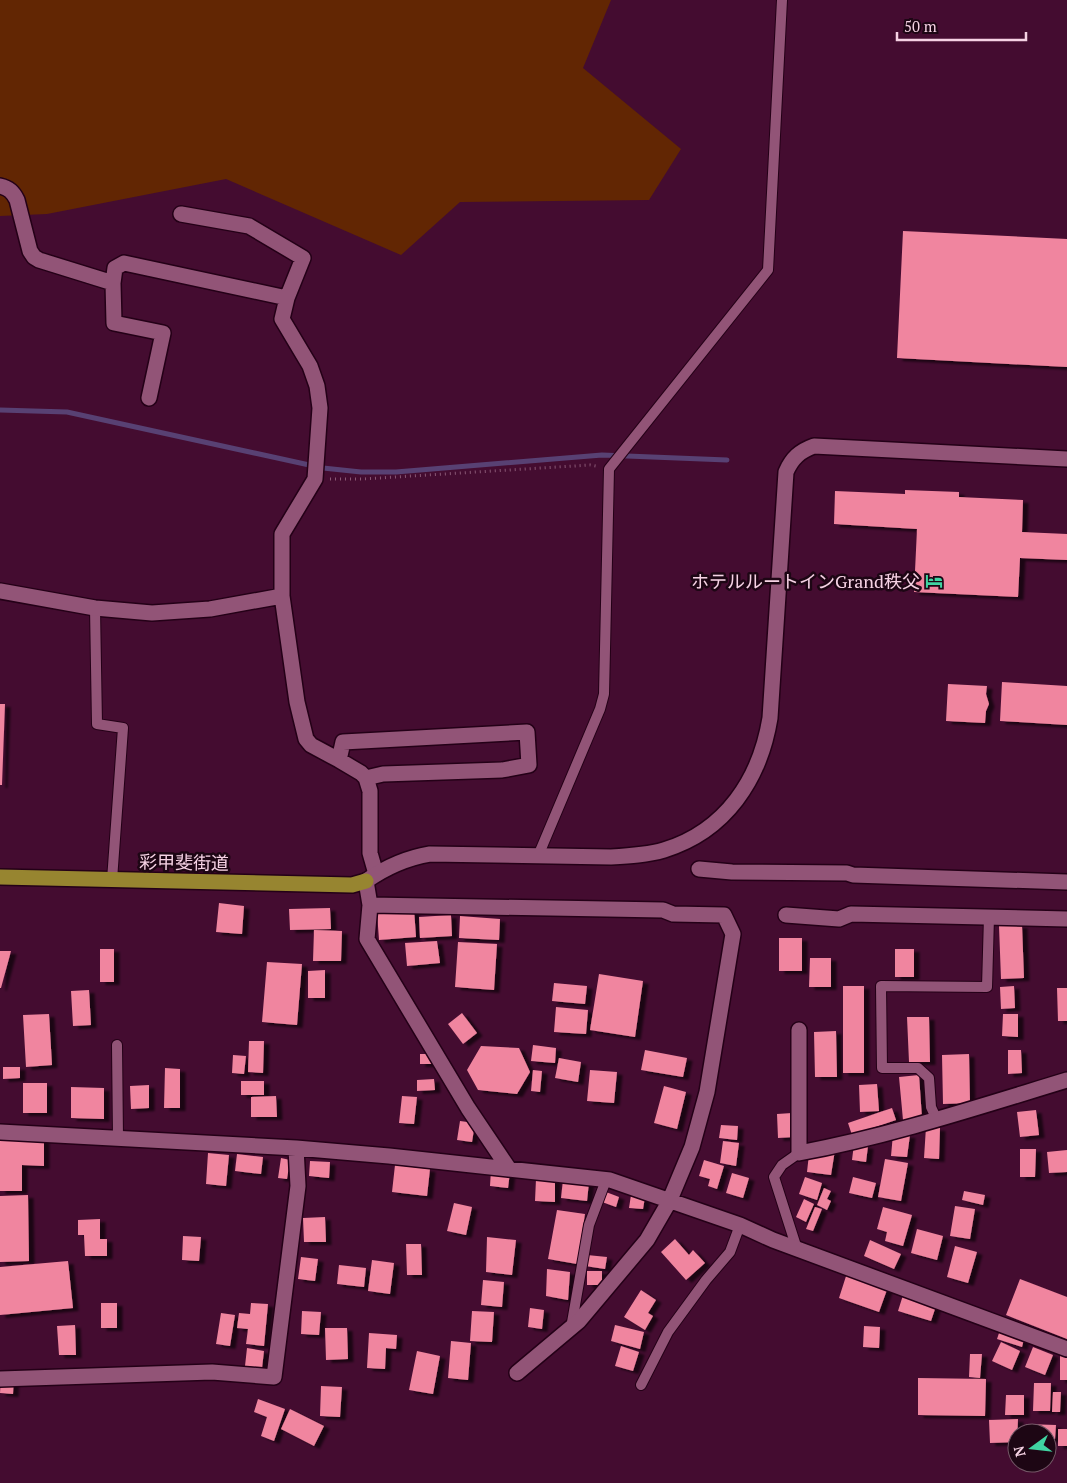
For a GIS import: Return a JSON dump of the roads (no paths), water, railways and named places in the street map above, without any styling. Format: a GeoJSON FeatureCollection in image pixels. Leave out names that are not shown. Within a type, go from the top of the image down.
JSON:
{"type":"FeatureCollection","features":[{"type":"Feature","properties":{"kind":"highway","name":"彩甲斐街道"},"geometry":{"type":"LineString","coordinates":[[0,876],[352,885],[371,877]]}},
{"type":"Feature","properties":{"kind":"street"},"geometry":{"type":"LineString","coordinates":[[0,186],[8,188],[14,193],[30,251],[34,258],[113,284]]}},
{"type":"Feature","properties":{"kind":"street"},"geometry":{"type":"LineString","coordinates":[[181,214],[249,226],[303,258],[287,298],[282,319],[310,366],[317,386],[320,408],[315,479],[282,534],[282,596],[297,702],[306,739],[316,749],[361,773],[366,778],[370,791],[371,877],[367,939],[468,1108],[509,1169]]}},
{"type":"Feature","properties":{"kind":"street"},"geometry":{"type":"LineString","coordinates":[[149,398],[163,333],[114,323],[113,284],[115,268],[124,263],[287,298]]}},
{"type":"Feature","properties":{"kind":"street"},"geometry":{"type":"LineString","coordinates":[[371,877],[394,864],[413,857],[430,854],[638,855],[664,850],[687,841],[707,829],[727,812],[743,791],[756,767],[766,742],[770,718],[786,472],[791,460],[803,450],[814,446],[1067,459]]}},
{"type":"Feature","properties":{"kind":"street"},"geometry":{"type":"LineString","coordinates":[[0,591],[95,608],[152,613],[210,609],[282,596]]}},
{"type":"Feature","properties":{"kind":"street"},"geometry":{"type":"LineString","coordinates":[[339,760],[343,742],[526,732],[529,765],[502,770],[383,774],[366,778]]}},
{"type":"Feature","properties":{"kind":"street"},"geometry":{"type":"LineString","coordinates":[[700,868],[732,872],[847,873],[853,875],[1067,882]]}},
{"type":"Feature","properties":{"kind":"street"},"geometry":{"type":"LineString","coordinates":[[370,905],[663,910],[673,914],[724,915],[733,934],[707,1092],[692,1147],[669,1202],[647,1240],[579,1321],[517,1373]]}},
{"type":"Feature","properties":{"kind":"street"},"geometry":{"type":"LineString","coordinates":[[786,915],[839,919],[851,914],[1067,919]]}},
{"type":"Feature","properties":{"kind":"street"},"geometry":{"type":"LineString","coordinates":[[799,1030],[799,1153],[841,1145],[937,1120],[1067,1080]]}},
{"type":"Feature","properties":{"kind":"street"},"geometry":{"type":"LineString","coordinates":[[0,1132],[296,1148],[389,1156],[606,1180],[740,1225],[797,1249],[1067,1349]]}},
{"type":"Feature","properties":{"kind":"street"},"geometry":{"type":"LineString","coordinates":[[0,1378],[212,1372],[274,1377],[298,1186],[296,1148]]}},
{"type":"Feature","properties":{"kind":"lane"},"geometry":{"type":"LineString","coordinates":[[538,856],[600,709],[604,694],[609,469],[768,270],[782,0]]}},
{"type":"Feature","properties":{"kind":"lane"},"geometry":{"type":"LineString","coordinates":[[95,608],[97,724],[123,728],[112,880]]}},
{"type":"Feature","properties":{"kind":"lane"},"geometry":{"type":"LineString","coordinates":[[937,1120],[931,1107],[928,1078],[918,1068],[882,1068],[881,986],[988,987],[989,917]]}},
{"type":"Feature","properties":{"kind":"lane"},"geometry":{"type":"LineString","coordinates":[[116,1045],[118,1138]]}},
{"type":"Feature","properties":{"kind":"lane"},"geometry":{"type":"LineString","coordinates":[[797,1249],[774,1177],[782,1165],[799,1153]]}},
{"type":"Feature","properties":{"kind":"lane"},"geometry":{"type":"LineString","coordinates":[[571,1328],[589,1225],[606,1180]]}},
{"type":"Feature","properties":{"kind":"lane"},"geometry":{"type":"LineString","coordinates":[[641,1385],[668,1332],[706,1280],[730,1252],[740,1225]]}},
{"type":"Feature","properties":{"kind":"waterway"},"geometry":{"type":"LineString","coordinates":[[0,410],[67,412],[323,468],[361,472],[396,472],[602,455],[727,460]]}},
{"type":"Feature","properties":{"kind":"place","name":"ホテルルートインGrand秩父"},"geometry":{"type":"Point","coordinates":[934,581]}}]}
